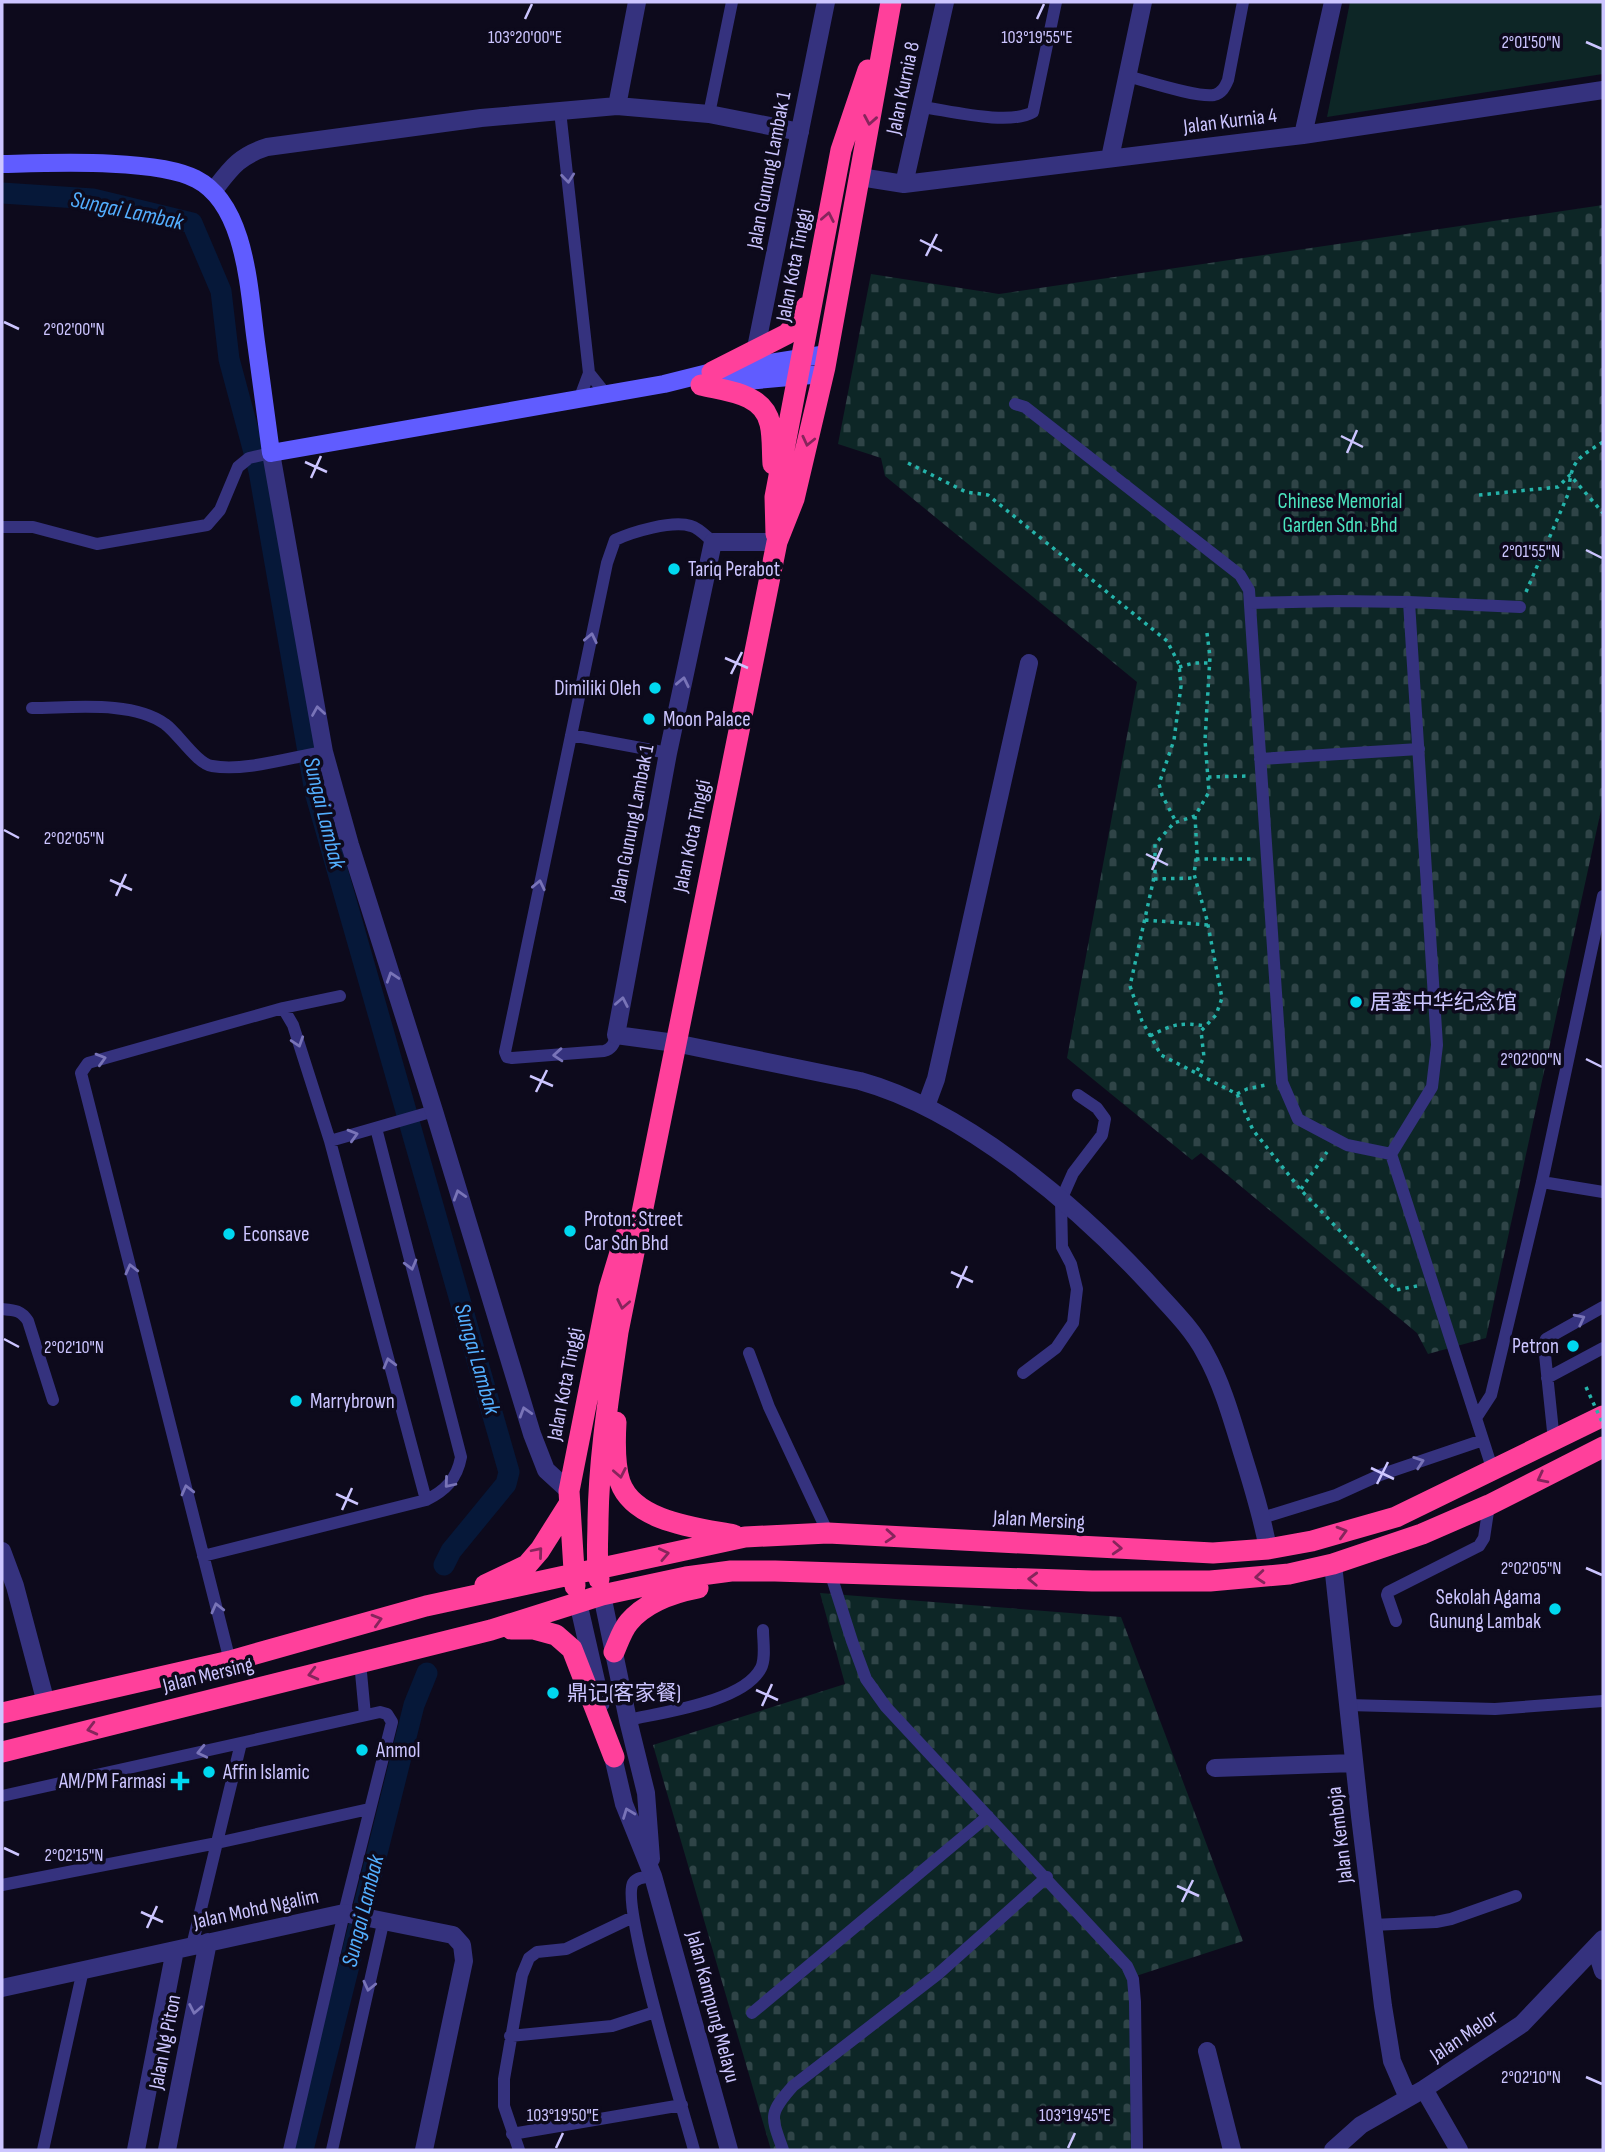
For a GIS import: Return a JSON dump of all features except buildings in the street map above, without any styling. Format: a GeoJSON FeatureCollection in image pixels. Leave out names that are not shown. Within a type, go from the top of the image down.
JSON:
{"type":"FeatureCollection","features":[{"type":"Feature","properties":{"kind":"highway","name":"Jalan Kota Tinggi"},"geometry":{"type":"LineString","coordinates":[[602,1595],[597,1567],[601,1447],[618,1332],[777,542],[794,499],[825,364],[891,3]]}},
{"type":"Feature","properties":{"kind":"highway","name":"Jalan Kota Tinggi"},"geometry":{"type":"LineString","coordinates":[[777,542],[775,497],[841,150],[891,3]]}},
{"type":"Feature","properties":{"kind":"highway"},"geometry":{"type":"LineString","coordinates":[[706,379],[756,348],[787,334],[796,324],[815,285]]}},
{"type":"Feature","properties":{"kind":"highway"},"geometry":{"type":"LineString","coordinates":[[706,379],[753,399],[765,412],[770,423],[775,497]]}},
{"type":"Feature","properties":{"kind":"highway","name":"Jalan Kota Tinggi"},"geometry":{"type":"LineString","coordinates":[[578,1602],[573,1574],[569,1497],[608,1289],[656,1141]]}},
{"type":"Feature","properties":{"kind":"highway"},"geometry":{"type":"LineString","coordinates":[[618,1332],[615,1444],[620,1483],[638,1507],[676,1523],[745,1537]]}},
{"type":"Feature","properties":{"kind":"highway","name":"Jalan Mersing"},"geometry":{"type":"LineString","coordinates":[[2,1713],[230,1661],[426,1606],[745,1537],[828,1532],[1213,1553],[1268,1549],[1312,1541],[1396,1517],[1603,1416]]}},
{"type":"Feature","properties":{"kind":"highway"},"geometry":{"type":"LineString","coordinates":[[492,1630],[602,1595],[686,1577],[731,1572],[830,1572],[1092,1581],[1210,1581],[1289,1574],[1333,1564],[1422,1534],[1489,1505],[1603,1447]]}},
{"type":"Feature","properties":{"kind":"highway"},"geometry":{"type":"LineString","coordinates":[[455,1600],[527,1565],[540,1550],[569,1497]]}},
{"type":"Feature","properties":{"kind":"highway"},"geometry":{"type":"LineString","coordinates":[[614,1652],[628,1623],[648,1605],[677,1592],[734,1583],[775,1571]]}},
{"type":"Feature","properties":{"kind":"highway"},"geometry":{"type":"LineString","coordinates":[[492,1630],[534,1629],[555,1635],[572,1649],[614,1757]]}},
{"type":"Feature","properties":{"kind":"highway","name":"Jalan Mersing"},"geometry":{"type":"LineString","coordinates":[[2,1752],[492,1630]]}},
{"type":"Feature","properties":{"kind":"street"},"geometry":{"type":"LineString","coordinates":[[617,106],[637,2]]}},
{"type":"Feature","properties":{"kind":"street","name":"Jalan Gunung Lambak 1"},"geometry":{"type":"LineString","coordinates":[[756,348],[826,2]]}},
{"type":"Feature","properties":{"kind":"street","name":"Jalan Kurnia 8"},"geometry":{"type":"LineString","coordinates":[[904,184],[945,2]]}},
{"type":"Feature","properties":{"kind":"street"},"geometry":{"type":"LineString","coordinates":[[1110,158],[1143,2]]}},
{"type":"Feature","properties":{"kind":"street"},"geometry":{"type":"LineString","coordinates":[[1303,135],[1333,2]]}},
{"type":"Feature","properties":{"kind":"street","name":"Jalan Kurnia 4"},"geometry":{"type":"LineString","coordinates":[[860,177],[904,184],[1303,135],[1603,90]]}},
{"type":"Feature","properties":{"kind":"street"},"geometry":{"type":"LineString","coordinates":[[214,190],[234,164],[248,153],[267,147],[481,118],[617,106],[709,114],[800,132]]}},
{"type":"Feature","properties":{"kind":"street"},"geometry":{"type":"LineString","coordinates":[[2,164],[63,163],[171,170],[196,178],[214,190],[232,220],[243,255],[271,453],[324,752],[426,1113],[532,1434],[546,1471],[569,1497]]}},
{"type":"Feature","properties":{"kind":"street"},"geometry":{"type":"LineString","coordinates":[[271,453],[580,397],[825,364]]}},
{"type":"Feature","properties":{"kind":"street"},"geometry":{"type":"LineString","coordinates":[[713,542],[777,542]]}},
{"type":"Feature","properties":{"kind":"street","name":"Jalan Gunung Lambak 1"},"geometry":{"type":"LineString","coordinates":[[616,1035],[668,753],[713,542]]}},
{"type":"Feature","properties":{"kind":"street"},"geometry":{"type":"LineString","coordinates":[[926,1106],[936,1079],[1030,663]]}},
{"type":"Feature","properties":{"kind":"street"},"geometry":{"type":"LineString","coordinates":[[616,1035],[675,1043],[890,1089],[926,1106],[996,1149],[1102,1236],[1170,1307],[1204,1351],[1232,1420],[1262,1518],[1268,1549]]}},
{"type":"Feature","properties":{"kind":"street"},"geometry":{"type":"LineString","coordinates":[[2,1551],[15,1586],[46,1703]]}},
{"type":"Feature","properties":{"kind":"street","name":"Jalan Kemboja"},"geometry":{"type":"LineString","coordinates":[[1333,1564],[1373,1925],[1392,2061],[1459,2150]]}},
{"type":"Feature","properties":{"kind":"street","name":"Jalan Kampung Melayu"},"geometry":{"type":"LineString","coordinates":[[602,1595],[646,1793],[653,1876]]}},
{"type":"Feature","properties":{"kind":"street","name":"Jalan Kampung Melayu"},"geometry":{"type":"LineString","coordinates":[[578,1602],[624,1804],[653,1876],[729,2150]]}},
{"type":"Feature","properties":{"kind":"street"},"geometry":{"type":"LineString","coordinates":[[1215,1768],[1354,1763]]}},
{"type":"Feature","properties":{"kind":"street"},"geometry":{"type":"LineString","coordinates":[[363,1915],[453,1935],[462,1945],[464,1961],[424,2150]]}},
{"type":"Feature","properties":{"kind":"street","name":"Jalan Mohd Ngalim"},"geometry":{"type":"LineString","coordinates":[[2,1988],[192,1946],[363,1915]]}},
{"type":"Feature","properties":{"kind":"street"},"geometry":{"type":"LineString","coordinates":[[1600,1944],[1603,1971]]}},
{"type":"Feature","properties":{"kind":"street","name":"Jalan Melor"},"geometry":{"type":"LineString","coordinates":[[1333,2150],[1361,2124],[1416,2094],[1522,2024],[1600,1944]]}},
{"type":"Feature","properties":{"kind":"street","name":"Jalan Ng Piton"},"geometry":{"type":"LineString","coordinates":[[136,2150],[192,1946]]}},
{"type":"Feature","properties":{"kind":"street","name":"Jalan Ng Piton"},"geometry":{"type":"LineString","coordinates":[[167,2150],[192,1946]]}},
{"type":"Feature","properties":{"kind":"street"},"geometry":{"type":"LineString","coordinates":[[1206,2051],[1232,2150]]}},
{"type":"Feature","properties":{"kind":"lane"},"geometry":{"type":"LineString","coordinates":[[709,114],[732,2]]}},
{"type":"Feature","properties":{"kind":"lane"},"geometry":{"type":"LineString","coordinates":[[922,107],[1002,117],[1027,116],[1033,112],[1056,2]]}},
{"type":"Feature","properties":{"kind":"lane"},"geometry":{"type":"LineString","coordinates":[[1127,76],[1195,93],[1213,95],[1224,90],[1244,2]]}},
{"type":"Feature","properties":{"kind":"lane"},"geometry":{"type":"LineString","coordinates":[[560,111],[589,373],[580,397]]}},
{"type":"Feature","properties":{"kind":"lane"},"geometry":{"type":"LineString","coordinates":[[589,373],[605,393]]}},
{"type":"Feature","properties":{"kind":"lane"},"geometry":{"type":"LineString","coordinates":[[1015,404],[1025,407],[1240,575],[1249,590],[1282,1082],[1298,1119],[1347,1145],[1391,1154]]}},
{"type":"Feature","properties":{"kind":"lane"},"geometry":{"type":"LineString","coordinates":[[2,527],[33,527],[97,544],[207,525],[220,510],[238,467],[249,458],[271,453]]}},
{"type":"Feature","properties":{"kind":"lane"},"geometry":{"type":"LineString","coordinates":[[616,1035],[610,1050],[604,1051],[512,1058],[507,1057],[505,1052],[607,563],[615,540],[632,532],[680,525],[693,526],[713,542]]}},
{"type":"Feature","properties":{"kind":"lane"},"geometry":{"type":"LineString","coordinates":[[1250,603],[1409,602],[1520,607]]}},
{"type":"Feature","properties":{"kind":"lane"},"geometry":{"type":"LineString","coordinates":[[1409,602],[1437,1045],[1432,1087],[1391,1154],[1493,1471]]}},
{"type":"Feature","properties":{"kind":"lane"},"geometry":{"type":"LineString","coordinates":[[32,708],[104,708],[141,712],[165,724],[208,766],[231,768],[324,752]]}},
{"type":"Feature","properties":{"kind":"lane"},"geometry":{"type":"LineString","coordinates":[[571,735],[668,753]]}},
{"type":"Feature","properties":{"kind":"lane"},"geometry":{"type":"LineString","coordinates":[[1260,759],[1419,749]]}},
{"type":"Feature","properties":{"kind":"lane"},"geometry":{"type":"LineString","coordinates":[[1476,1418],[1491,1395],[1542,1182],[1603,896]]}},
{"type":"Feature","properties":{"kind":"lane"},"geometry":{"type":"LineString","coordinates":[[230,1661],[81,1073],[88,1063],[283,1008],[340,996]]}},
{"type":"Feature","properties":{"kind":"lane"},"geometry":{"type":"LineString","coordinates":[[283,1008],[293,1025],[330,1141],[426,1500]]}},
{"type":"Feature","properties":{"kind":"lane"},"geometry":{"type":"LineString","coordinates":[[1023,1373],[1056,1348],[1073,1323],[1077,1289],[1071,1264],[1062,1247],[1060,1200],[1073,1173],[1102,1135],[1105,1119],[1097,1108],[1078,1095]]}},
{"type":"Feature","properties":{"kind":"lane"},"geometry":{"type":"LineString","coordinates":[[330,1141],[426,1113]]}},
{"type":"Feature","properties":{"kind":"lane"},"geometry":{"type":"LineString","coordinates":[[203,1556],[426,1500],[441,1493],[458,1472],[461,1457],[376,1128]]}},
{"type":"Feature","properties":{"kind":"lane"},"geometry":{"type":"LineString","coordinates":[[1542,1182],[1603,1192]]}},
{"type":"Feature","properties":{"kind":"lane"},"geometry":{"type":"LineString","coordinates":[[1554,1441],[1544,1345],[1546,1339],[1603,1307]]}},
{"type":"Feature","properties":{"kind":"lane"},"geometry":{"type":"LineString","coordinates":[[2,1308],[16,1310],[28,1321],[53,1400]]}},
{"type":"Feature","properties":{"kind":"lane"},"geometry":{"type":"LineString","coordinates":[[1547,1378],[1603,1348]]}},
{"type":"Feature","properties":{"kind":"lane"},"geometry":{"type":"LineString","coordinates":[[749,1353],[769,1408],[828,1532]]}},
{"type":"Feature","properties":{"kind":"lane"},"geometry":{"type":"LineString","coordinates":[[1262,1518],[1336,1495],[1380,1475],[1483,1440]]}},
{"type":"Feature","properties":{"kind":"lane"},"geometry":{"type":"LineString","coordinates":[[1395,1621],[1388,1592],[1479,1546],[1484,1538],[1489,1505]]}},
{"type":"Feature","properties":{"kind":"lane"},"geometry":{"type":"LineString","coordinates":[[830,1572],[866,1679],[886,1707],[1127,1966],[1133,1979],[1138,2150]]}},
{"type":"Feature","properties":{"kind":"lane"},"geometry":{"type":"LineString","coordinates":[[628,1720],[721,1698],[741,1690],[754,1679],[763,1665],[764,1630]]}},
{"type":"Feature","properties":{"kind":"lane"},"geometry":{"type":"LineString","coordinates":[[360,1662],[365,1715]]}},
{"type":"Feature","properties":{"kind":"lane"},"geometry":{"type":"LineString","coordinates":[[1348,1705],[1495,1709],[1603,1701]]}},
{"type":"Feature","properties":{"kind":"lane"},"geometry":{"type":"LineString","coordinates":[[2,1796],[365,1715],[380,1712],[387,1714],[392,1722],[369,1809],[363,1915],[332,2150]]}},
{"type":"Feature","properties":{"kind":"lane"},"geometry":{"type":"LineString","coordinates":[[192,1946],[241,1743]]}},
{"type":"Feature","properties":{"kind":"lane"},"geometry":{"type":"LineString","coordinates":[[2,1885],[217,1843],[369,1809]]}},
{"type":"Feature","properties":{"kind":"lane"},"geometry":{"type":"LineString","coordinates":[[752,2013],[988,1816]]}},
{"type":"Feature","properties":{"kind":"lane"},"geometry":{"type":"LineString","coordinates":[[653,1876],[637,1879],[632,1884],[630,1895],[633,1917],[655,2012],[694,2150]]}},
{"type":"Feature","properties":{"kind":"lane"},"geometry":{"type":"LineString","coordinates":[[783,2150],[772,2119],[778,2103],[793,2086],[938,1974],[1046,1877]]}},
{"type":"Feature","properties":{"kind":"lane"},"geometry":{"type":"LineString","coordinates":[[1373,1925],[1443,1921],[1516,1896]]}},
{"type":"Feature","properties":{"kind":"lane"},"geometry":{"type":"LineString","coordinates":[[289,2150],[363,1915]]}},
{"type":"Feature","properties":{"kind":"lane"},"geometry":{"type":"LineString","coordinates":[[519,2150],[504,2106],[504,2092],[510,2036],[522,1975],[529,1958],[537,1952],[566,1949],[633,1917]]}},
{"type":"Feature","properties":{"kind":"lane"},"geometry":{"type":"LineString","coordinates":[[43,2150],[83,1970]]}},
{"type":"Feature","properties":{"kind":"lane"},"geometry":{"type":"LineString","coordinates":[[510,2036],[612,2026],[655,2012]]}},
{"type":"Feature","properties":{"kind":"lane"},"geometry":{"type":"LineString","coordinates":[[512,2134],[682,2105]]}},
{"type":"Feature","properties":{"kind":"path"},"geometry":{"type":"LineString","coordinates":[[1520,607],[1569,492],[1570,475],[1577,458],[1603,442]]}},
{"type":"Feature","properties":{"kind":"path"},"geometry":{"type":"LineString","coordinates":[[908,463],[966,492],[988,495],[1167,641],[1179,667],[1181,686],[1174,740],[1159,784],[1177,822]]}},
{"type":"Feature","properties":{"kind":"path"},"geometry":{"type":"LineString","coordinates":[[1479,495],[1558,487],[1570,475]]}},
{"type":"Feature","properties":{"kind":"path"},"geometry":{"type":"LineString","coordinates":[[1570,475],[1603,513]]}},
{"type":"Feature","properties":{"kind":"path"},"geometry":{"type":"LineString","coordinates":[[1196,1073],[1204,1057],[1201,1031],[1216,1015],[1222,998],[1209,925],[1195,878],[1195,816],[1209,792],[1205,740],[1210,663],[1207,633]]}},
{"type":"Feature","properties":{"kind":"path"},"geometry":{"type":"LineString","coordinates":[[1179,667],[1210,663]]}},
{"type":"Feature","properties":{"kind":"path"},"geometry":{"type":"LineString","coordinates":[[1208,777],[1263,775]]}},
{"type":"Feature","properties":{"kind":"path"},"geometry":{"type":"LineString","coordinates":[[1195,816],[1177,822],[1155,844],[1154,879],[1130,986],[1150,1037],[1161,1055],[1237,1094],[1253,1130],[1300,1189],[1396,1290],[1433,1283]]}},
{"type":"Feature","properties":{"kind":"path"},"geometry":{"type":"LineString","coordinates":[[1196,859],[1267,859]]}},
{"type":"Feature","properties":{"kind":"path"},"geometry":{"type":"LineString","coordinates":[[1154,879],[1195,878]]}},
{"type":"Feature","properties":{"kind":"path"},"geometry":{"type":"LineString","coordinates":[[1145,920],[1209,925]]}},
{"type":"Feature","properties":{"kind":"path"},"geometry":{"type":"LineString","coordinates":[[1150,1037],[1171,1025],[1187,1023],[1206,1026]]}},
{"type":"Feature","properties":{"kind":"path"},"geometry":{"type":"LineString","coordinates":[[1237,1094],[1247,1089],[1282,1082]]}},
{"type":"Feature","properties":{"kind":"path"},"geometry":{"type":"LineString","coordinates":[[1300,1189],[1336,1139]]}},
{"type":"Feature","properties":{"kind":"path"},"geometry":{"type":"LineString","coordinates":[[1586,1387],[1603,1423]]}},
{"type":"Feature","properties":{"kind":"green space"},"geometry":{"type":"Polygon","coordinates":[[[1350,2],[1603,2],[1603,74],[1327,117],[1350,2]]]}},
{"type":"Feature","properties":{"kind":"green space","name":"Chinese Memorial Garden Sdn. Bhd"},"geometry":{"type":"Polygon","coordinates":[[[1603,205],[1603,801],[1486,1338],[1428,1354],[1417,1333],[1201,1153],[1192,1160],[1067,1058],[1137,682],[885,476],[881,458],[838,444],[871,274],[999,294],[1603,205]]]}},
{"type":"Feature","properties":{"kind":"green space"},"geometry":{"type":"Polygon","coordinates":[[[820,1593],[1121,1617],[1243,1941],[1136,1976],[1132,2150],[771,2150],[653,1745],[845,1684],[820,1593]]]}},
{"type":"Feature","properties":{"kind":"waterway","name":"Sungai Lambak"},"geometry":{"type":"LineString","coordinates":[[2,193],[93,199],[192,223],[221,291],[229,359],[259,471],[315,792],[509,1472],[506,1484],[451,1551],[444,1565]]}},
{"type":"Feature","properties":{"kind":"waterway","name":"Sungai Lambak"},"geometry":{"type":"LineString","coordinates":[[303,2150],[414,1705],[427,1673]]}},
{"type":"Feature","properties":{"kind":"place","name":"Tariq Perabot"},"geometry":{"type":"Point","coordinates":[674,569]}},
{"type":"Feature","properties":{"kind":"place","name":"Dimiliki Oleh"},"geometry":{"type":"Point","coordinates":[655,688]}},
{"type":"Feature","properties":{"kind":"place","name":"Moon Palace"},"geometry":{"type":"Point","coordinates":[649,719]}},
{"type":"Feature","properties":{"kind":"place","name":"居銮中华纪念馆"},"geometry":{"type":"Point","coordinates":[1356,1002]}},
{"type":"Feature","properties":{"kind":"place","name":"Proton: Street Car Sdn Bhd"},"geometry":{"type":"Point","coordinates":[570,1231]}},
{"type":"Feature","properties":{"kind":"place","name":"Econsave"},"geometry":{"type":"Point","coordinates":[229,1234]}},
{"type":"Feature","properties":{"kind":"place","name":"Petron"},"geometry":{"type":"Point","coordinates":[1573,1346]}},
{"type":"Feature","properties":{"kind":"place","name":"Marrybrown"},"geometry":{"type":"Point","coordinates":[296,1401]}},
{"type":"Feature","properties":{"kind":"place","name":"Sekolah Agama Gunung Lambak"},"geometry":{"type":"Point","coordinates":[1555,1609]}},
{"type":"Feature","properties":{"kind":"place","name":"鼎记(客家餐)"},"geometry":{"type":"Point","coordinates":[553,1693]}},
{"type":"Feature","properties":{"kind":"place","name":"Anmol"},"geometry":{"type":"Point","coordinates":[362,1750]}},
{"type":"Feature","properties":{"kind":"place","name":"Affin Islamic"},"geometry":{"type":"Point","coordinates":[209,1772]}},
{"type":"Feature","properties":{"kind":"place","name":"AM/PM Farmasi"},"geometry":{"type":"Point","coordinates":[180,1781]}}]}
